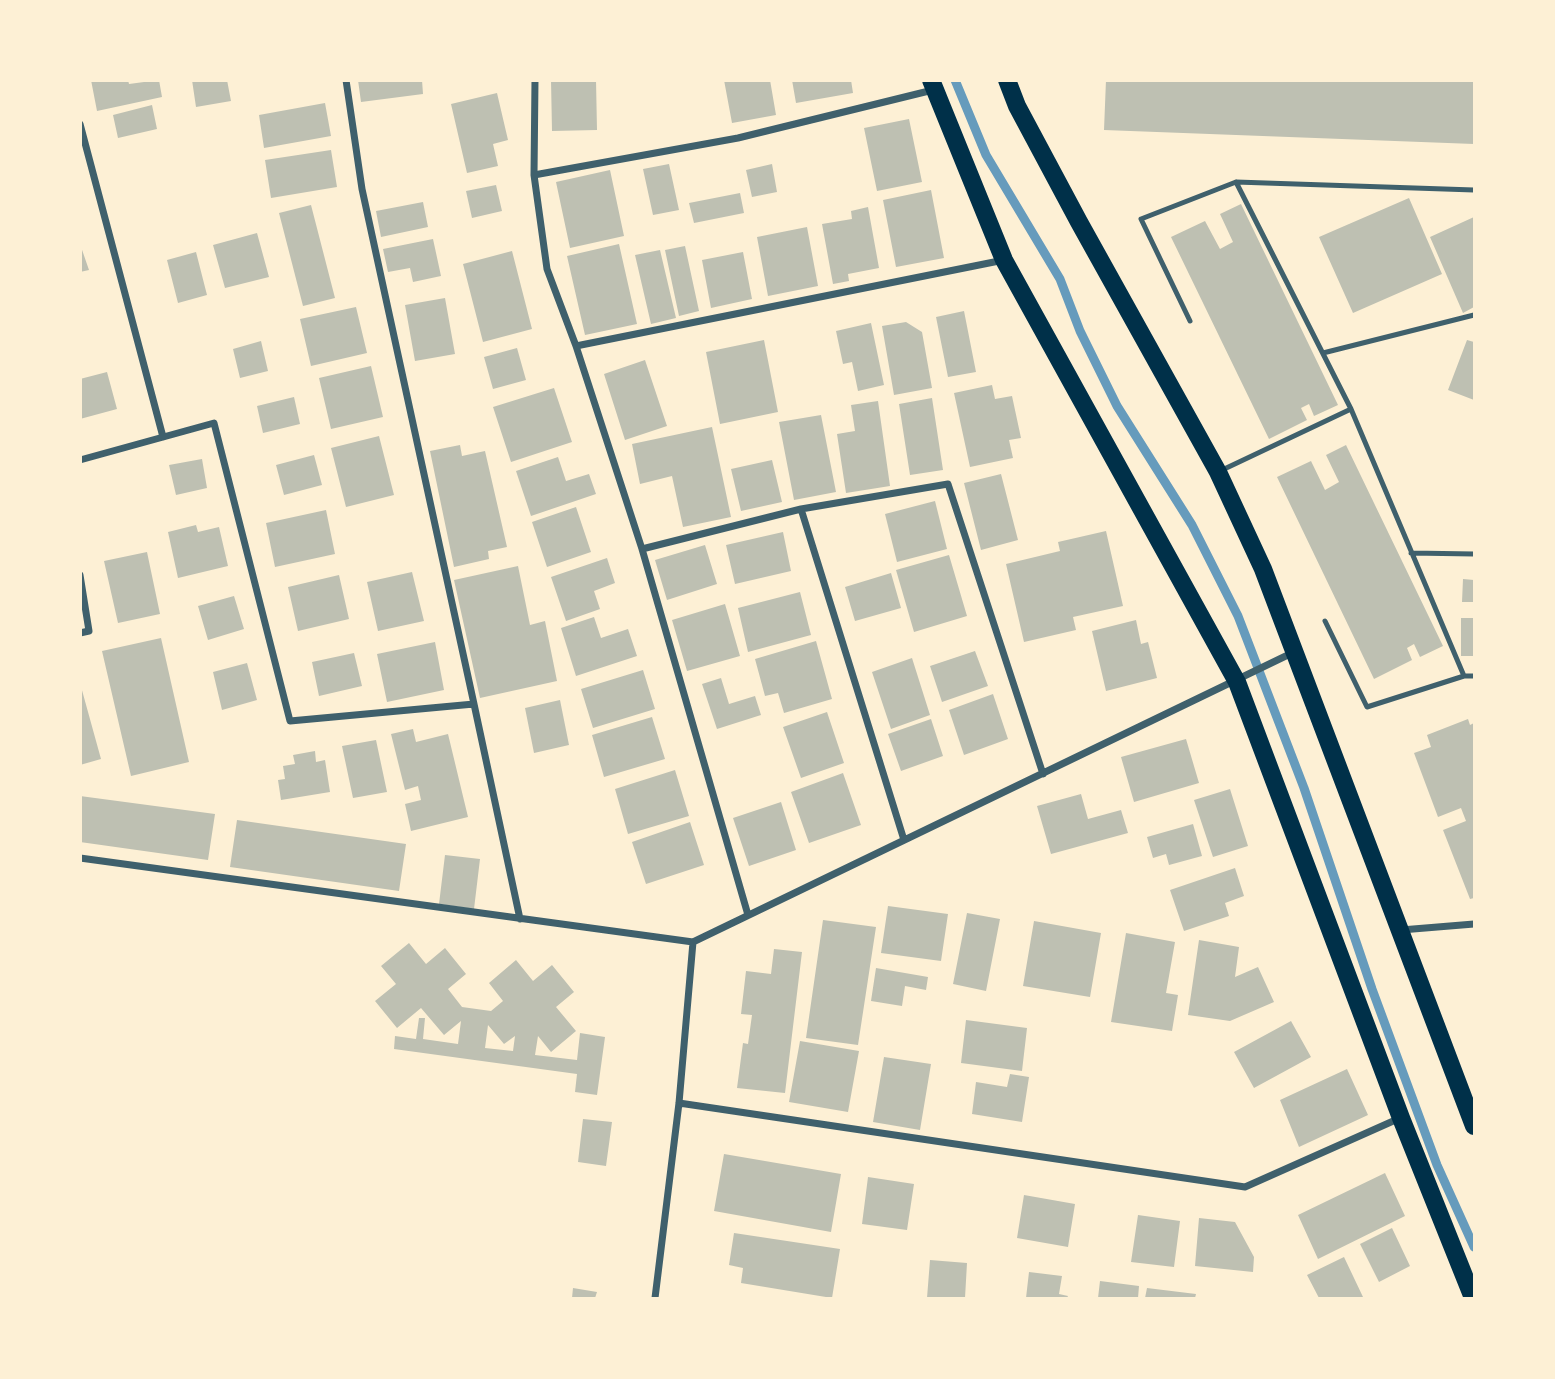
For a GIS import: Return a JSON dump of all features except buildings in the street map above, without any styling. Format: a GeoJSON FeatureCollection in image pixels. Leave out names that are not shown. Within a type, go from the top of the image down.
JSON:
{"type":"FeatureCollection","features":[{"type":"Feature","properties":{"kind":"main road"},"geometry":{"type":"LineString","coordinates":[[1007,80],[1017,106],[1066,199],[1218,472],[1263,569],[1475,1126]]}},
{"type":"Feature","properties":{"kind":"main road"},"geometry":{"type":"LineString","coordinates":[[933,85],[1004,260],[1239,680],[1401,1118],[1473,1298]]}},
{"type":"Feature","properties":{"kind":"street"},"geometry":{"type":"LineString","coordinates":[[346,80],[362,189],[520,919]]}},
{"type":"Feature","properties":{"kind":"street"},"geometry":{"type":"LineString","coordinates":[[535,80],[534,175],[547,269],[576,346],[642,549],[748,915]]}},
{"type":"Feature","properties":{"kind":"street"},"geometry":{"type":"LineString","coordinates":[[534,175],[738,138],[933,85]]}},
{"type":"Feature","properties":{"kind":"street"},"geometry":{"type":"LineString","coordinates":[[80,124],[163,437]]}},
{"type":"Feature","properties":{"kind":"street"},"geometry":{"type":"LineString","coordinates":[[576,346],[1004,260]]}},
{"type":"Feature","properties":{"kind":"street"},"geometry":{"type":"LineString","coordinates":[[80,460],[214,423],[290,722],[474,704]]}},
{"type":"Feature","properties":{"kind":"street"},"geometry":{"type":"LineString","coordinates":[[642,549],[801,509],[948,484],[1043,774]]}},
{"type":"Feature","properties":{"kind":"street"},"geometry":{"type":"LineString","coordinates":[[801,509],[904,840]]}},
{"type":"Feature","properties":{"kind":"street"},"geometry":{"type":"LineString","coordinates":[[80,575],[89,631],[80,633]]}},
{"type":"Feature","properties":{"kind":"street"},"geometry":{"type":"LineString","coordinates":[[80,858],[693,942],[1295,652]]}},
{"type":"Feature","properties":{"kind":"street"},"geometry":{"type":"LineString","coordinates":[[1400,930],[1475,924]]}},
{"type":"Feature","properties":{"kind":"street"},"geometry":{"type":"LineString","coordinates":[[655,1298],[679,1103],[693,942]]}},
{"type":"Feature","properties":{"kind":"street"},"geometry":{"type":"LineString","coordinates":[[679,1103],[1245,1188],[1401,1118]]}},
{"type":"Feature","properties":{"kind":"lane"},"geometry":{"type":"LineString","coordinates":[[1236,182],[1352,410],[1464,676]]}},
{"type":"Feature","properties":{"kind":"lane"},"geometry":{"type":"LineString","coordinates":[[1190,321],[1141,219],[1236,182],[1475,190]]}},
{"type":"Feature","properties":{"kind":"lane"},"geometry":{"type":"LineString","coordinates":[[1323,353],[1475,315]]}},
{"type":"Feature","properties":{"kind":"lane"},"geometry":{"type":"LineString","coordinates":[[1218,472],[1352,410]]}},
{"type":"Feature","properties":{"kind":"lane"},"geometry":{"type":"LineString","coordinates":[[1411,553],[1475,554]]}},
{"type":"Feature","properties":{"kind":"lane"},"geometry":{"type":"LineString","coordinates":[[1325,621],[1367,708],[1464,676],[1475,676]]}},
{"type":"Feature","properties":{"kind":"waterway"},"geometry":{"type":"LineString","coordinates":[[955,80],[986,155],[1060,279],[1080,331],[1117,406],[1192,525],[1238,616],[1304,788],[1372,989],[1437,1165],[1474,1247]]}}]}
